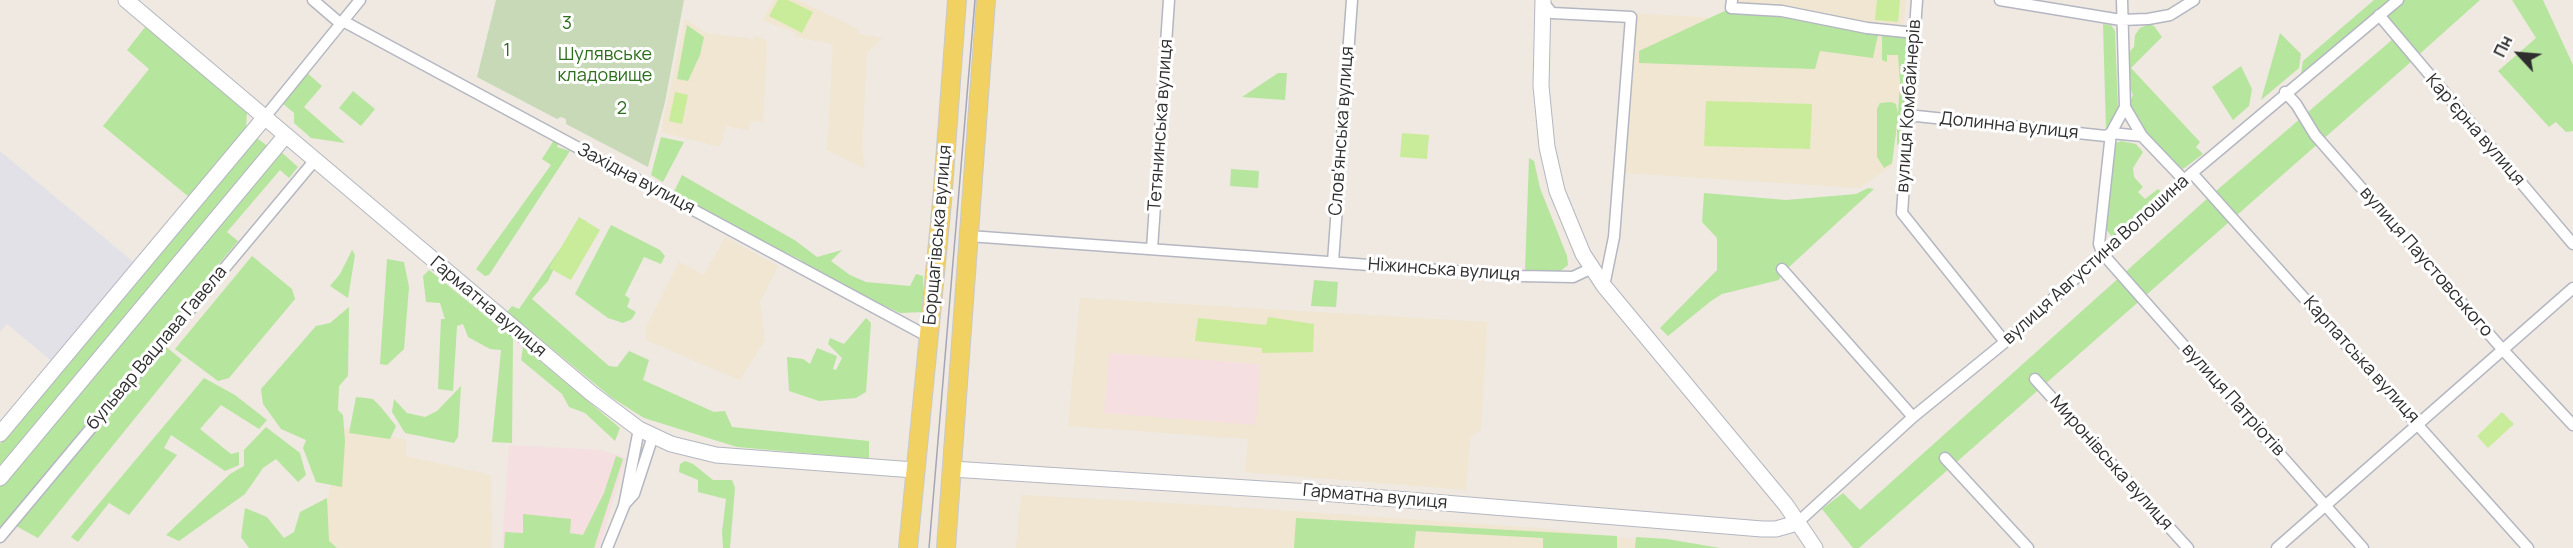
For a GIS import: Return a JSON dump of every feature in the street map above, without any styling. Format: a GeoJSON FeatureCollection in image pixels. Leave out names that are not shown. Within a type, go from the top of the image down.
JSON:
{"type":"FeatureCollection","features":[{"type":"Feature","properties":{"kind":"main road","name":"Борщагівська вулиця"},"geometry":{"type":"LineString","coordinates":[[908,548],[929,337],[957,0]]}},
{"type":"Feature","properties":{"kind":"main road","name":"Борщагівська вулиця"},"geometry":{"type":"LineString","coordinates":[[946,548],[986,0]]}},
{"type":"Feature","properties":{"kind":"street","name":"Гарматна вулиця"},"geometry":{"type":"LineString","coordinates":[[126,0],[601,402],[646,433],[716,455],[914,470]]}},
{"type":"Feature","properties":{"kind":"street","name":"Західна вулиця"},"geometry":{"type":"LineString","coordinates":[[313,0],[342,22],[929,337]]}},
{"type":"Feature","properties":{"kind":"street"},"geometry":{"type":"LineString","coordinates":[[0,434],[360,0]]}},
{"type":"Feature","properties":{"kind":"street","name":"Тетянинська вулиця"},"geometry":{"type":"LineString","coordinates":[[1152,249],[1169,0]]}},
{"type":"Feature","properties":{"kind":"street","name":"Слов'янська вулиця"},"geometry":{"type":"LineString","coordinates":[[1333,262],[1352,0]]}},
{"type":"Feature","properties":{"kind":"street"},"geometry":{"type":"LineString","coordinates":[[1732,0],[1731,8],[1782,11],[1867,28],[1915,33]]}},
{"type":"Feature","properties":{"kind":"street","name":"вулиця Комбайнерів"},"geometry":{"type":"LineString","coordinates":[[1917,0],[1907,115],[1902,213],[2005,342]]}},
{"type":"Feature","properties":{"kind":"street"},"geometry":{"type":"LineString","coordinates":[[2000,0],[2121,20],[2170,15],[2194,0]]}},
{"type":"Feature","properties":{"kind":"street"},"geometry":{"type":"LineString","coordinates":[[2102,253],[2099,244],[2111,133],[2125,107],[2122,0]]}},
{"type":"Feature","properties":{"kind":"street","name":"вулиця Августина Волошина"},"geometry":{"type":"LineString","coordinates":[[1797,523],[1913,417],[2005,342],[2188,176],[2285,92],[2398,0]]}},
{"type":"Feature","properties":{"kind":"street"},"geometry":{"type":"LineString","coordinates":[[1543,1],[1541,86],[1546,147],[1569,224],[1590,269],[1786,505],[1815,548]]}},
{"type":"Feature","properties":{"kind":"street"},"geometry":{"type":"LineString","coordinates":[[1543,1],[1552,13],[1631,17],[1614,237],[1604,286]]}},
{"type":"Feature","properties":{"kind":"street","name":"Карʼєрна вулиця"},"geometry":{"type":"LineString","coordinates":[[2379,15],[2573,244]]}},
{"type":"Feature","properties":{"kind":"street","name":"вулиця Паустовського"},"geometry":{"type":"LineString","coordinates":[[2285,92],[2296,104],[2315,135],[2503,350],[2573,425]]}},
{"type":"Feature","properties":{"kind":"street","name":"Карпатська вулиця"},"geometry":{"type":"LineString","coordinates":[[2125,107],[2142,136],[2188,176],[2417,423],[2528,548]]}},
{"type":"Feature","properties":{"kind":"street","name":"Долинна вулиця"},"geometry":{"type":"LineString","coordinates":[[1907,115],[2106,136],[2111,133],[2142,136]]}},
{"type":"Feature","properties":{"kind":"street","name":"бульвар Вацлава Гавела"},"geometry":{"type":"LineString","coordinates":[[0,478],[286,135]]}},
{"type":"Feature","properties":{"kind":"street","name":"бульвар Вацлава Гавела"},"geometry":{"type":"LineString","coordinates":[[0,537],[315,160]]}},
{"type":"Feature","properties":{"kind":"street","name":"Ніжинська вулиця"},"geometry":{"type":"LineString","coordinates":[[969,236],[1531,277],[1573,278],[1590,269]]}},
{"type":"Feature","properties":{"kind":"street","name":"вулиця Патріотів"},"geometry":{"type":"LineString","coordinates":[[2102,253],[2364,548]]}},
{"type":"Feature","properties":{"kind":"street"},"geometry":{"type":"LineString","coordinates":[[1782,269],[1913,417]]}},
{"type":"Feature","properties":{"kind":"street"},"geometry":{"type":"LineString","coordinates":[[2277,548],[2573,288]]}},
{"type":"Feature","properties":{"kind":"street","name":"Миронівська вулиця"},"geometry":{"type":"LineString","coordinates":[[2035,379],[2188,548]]}},
{"type":"Feature","properties":{"kind":"street"},"geometry":{"type":"LineString","coordinates":[[607,548],[624,506],[646,433]]}},
{"type":"Feature","properties":{"kind":"street"},"geometry":{"type":"LineString","coordinates":[[624,506],[634,494],[646,433]]}},
{"type":"Feature","properties":{"kind":"street"},"geometry":{"type":"LineString","coordinates":[[1945,458],[2028,548]]}},
{"type":"Feature","properties":{"kind":"street","name":"Гарматна вулиця"},"geometry":{"type":"LineString","coordinates":[[952,468],[1310,492],[1762,529],[1776,529],[1797,523]]}},
{"type":"Feature","properties":{"kind":"shaded area"},"geometry":{"type":"Polygon","coordinates":[[[774,0],[798,0],[858,29],[858,34],[882,38],[867,53],[862,149],[865,169],[827,150],[833,44],[796,37],[794,32],[762,20],[774,0]]]}},
{"type":"Feature","properties":{"kind":"shaded area"},"geometry":{"type":"Polygon","coordinates":[[[1733,0],[1906,0],[1903,28],[1911,27],[1892,166],[1859,188],[1624,173],[1633,13],[1731,19],[1733,0]]]}},
{"type":"Feature","properties":{"kind":"shaded area"},"geometry":{"type":"Polygon","coordinates":[[[685,19],[706,33],[753,39],[755,35],[767,41],[763,122],[750,121],[749,130],[726,126],[720,147],[661,132],[685,19]]]}},
{"type":"Feature","properties":{"kind":"shaded area"},"geometry":{"type":"Polygon","coordinates":[[[0,151],[136,264],[54,363],[7,324],[0,332],[0,151]]]}},
{"type":"Feature","properties":{"kind":"shaded area"},"geometry":{"type":"Polygon","coordinates":[[[725,237],[778,266],[760,302],[765,340],[740,380],[646,340],[646,327],[679,262],[704,275],[725,237]]]}},
{"type":"Feature","properties":{"kind":"shaded area"},"geometry":{"type":"Polygon","coordinates":[[[1080,298],[1487,322],[1481,430],[1470,437],[1466,490],[1245,472],[1248,439],[1068,426],[1080,298]]]}},
{"type":"Feature","properties":{"kind":"shaded area"},"geometry":{"type":"Polygon","coordinates":[[[1109,353],[1260,364],[1256,425],[1104,413],[1109,353]]]}},
{"type":"Feature","properties":{"kind":"shaded area"},"geometry":{"type":"Polygon","coordinates":[[[340,427],[407,440],[406,456],[491,475],[492,548],[320,548],[340,427]]]}},
{"type":"Feature","properties":{"kind":"shaded area"},"geometry":{"type":"Polygon","coordinates":[[[509,445],[601,450],[626,458],[599,548],[502,548],[509,445]]]}},
{"type":"Feature","properties":{"kind":"shaded area"},"geometry":{"type":"Polygon","coordinates":[[[1021,495],[1538,528],[1707,548],[1016,548],[1021,495]]]}},
{"type":"Feature","properties":{"kind":"green space","name":"Шулявське кладовище"},"geometry":{"type":"Polygon","coordinates":[[[496,0],[684,0],[665,102],[648,167],[566,124],[566,119],[561,117],[557,119],[477,77],[496,0]]]}},
{"type":"Feature","properties":{"kind":"green space"},"geometry":{"type":"Polygon","coordinates":[[[778,0],[788,0],[813,12],[802,33],[769,16],[778,0]]]}},
{"type":"Feature","properties":{"kind":"green space"},"geometry":{"type":"Polygon","coordinates":[[[1877,0],[1900,0],[1898,22],[1875,20],[1877,0]]]}},
{"type":"Feature","properties":{"kind":"green space"},"geometry":{"type":"Polygon","coordinates":[[[2374,0],[2392,0],[2301,74],[2303,61],[2374,0]]]}},
{"type":"Feature","properties":{"kind":"green space"},"geometry":{"type":"Polygon","coordinates":[[[2398,0],[2480,0],[2414,59],[2379,15],[2398,0]]]}},
{"type":"Feature","properties":{"kind":"green space"},"geometry":{"type":"Polygon","coordinates":[[[2512,0],[2543,0],[2573,65],[2573,131],[2566,132],[2556,122],[2549,127],[2498,71],[2536,38],[2512,0]]]}},
{"type":"Feature","properties":{"kind":"green space"},"geometry":{"type":"Polygon","coordinates":[[[1731,8],[1879,30],[1873,58],[1820,51],[1815,69],[1639,63],[1639,51],[1731,8]]]}},
{"type":"Feature","properties":{"kind":"green space"},"geometry":{"type":"Polygon","coordinates":[[[2103,24],[2111,25],[2115,31],[2118,109],[2106,130],[2103,24]]]}},
{"type":"Feature","properties":{"kind":"green space"},"geometry":{"type":"Polygon","coordinates":[[[2149,24],[2154,26],[2162,37],[2131,68],[2200,142],[2196,147],[2203,154],[2183,169],[2159,150],[2133,114],[2130,102],[2133,95],[2127,80],[2127,54],[2134,47],[2135,35],[2140,28],[2149,24]]]}},
{"type":"Feature","properties":{"kind":"green space"},"geometry":{"type":"Polygon","coordinates":[[[687,25],[704,37],[700,55],[688,81],[677,79],[687,25]]]}},
{"type":"Feature","properties":{"kind":"green space"},"geometry":{"type":"Polygon","coordinates":[[[146,26],[247,111],[246,130],[189,197],[103,126],[149,69],[127,50],[146,26]]]}},
{"type":"Feature","properties":{"kind":"green space"},"geometry":{"type":"Polygon","coordinates":[[[1882,31],[1911,38],[1901,145],[1897,145],[1897,125],[1892,163],[1884,168],[1877,157],[1877,109],[1880,103],[1891,102],[1896,104],[1898,114],[1900,81],[1898,55],[1887,55],[1887,62],[1882,60],[1882,31]]]}},
{"type":"Feature","properties":{"kind":"green space"},"geometry":{"type":"Polygon","coordinates":[[[2280,33],[2301,54],[2299,68],[2261,100],[2280,33]]]}},
{"type":"Feature","properties":{"kind":"green space"},"geometry":{"type":"Polygon","coordinates":[[[2393,39],[2413,60],[1859,548],[1853,548],[1822,509],[1843,493],[1860,510],[2209,197],[2393,39]]]}},
{"type":"Feature","properties":{"kind":"green space"},"geometry":{"type":"Polygon","coordinates":[[[2241,66],[2252,89],[2249,106],[2233,120],[2212,87],[2241,66]]]}},
{"type":"Feature","properties":{"kind":"green space"},"geometry":{"type":"Polygon","coordinates":[[[305,71],[322,86],[304,107],[345,143],[311,138],[294,123],[294,113],[281,102],[305,71]]]}},
{"type":"Feature","properties":{"kind":"green space"},"geometry":{"type":"Polygon","coordinates":[[[1278,73],[1287,73],[1285,100],[1242,97],[1278,73]]]}},
{"type":"Feature","properties":{"kind":"green space"},"geometry":{"type":"Polygon","coordinates":[[[353,91],[375,109],[361,126],[339,108],[353,91]]]}},
{"type":"Feature","properties":{"kind":"green space"},"geometry":{"type":"Polygon","coordinates":[[[675,92],[688,95],[682,124],[669,121],[675,92]]]}},
{"type":"Feature","properties":{"kind":"green space"},"geometry":{"type":"Polygon","coordinates":[[[1706,101],[1812,104],[1810,149],[1704,146],[1706,101]]]}},
{"type":"Feature","properties":{"kind":"green space"},"geometry":{"type":"Polygon","coordinates":[[[1402,133],[1429,135],[1427,159],[1400,157],[1402,133]]]}},
{"type":"Feature","properties":{"kind":"green space"},"geometry":{"type":"Polygon","coordinates":[[[254,136],[269,147],[0,468],[0,444],[254,136]]]}},
{"type":"Feature","properties":{"kind":"green space"},"geometry":{"type":"Polygon","coordinates":[[[661,137],[684,142],[663,182],[651,175],[661,137]]]}},
{"type":"Feature","properties":{"kind":"green space"},"geometry":{"type":"Polygon","coordinates":[[[554,140],[559,142],[557,147],[570,151],[489,275],[485,276],[476,269],[551,165],[542,159],[554,140]]]}},
{"type":"Feature","properties":{"kind":"green space"},"geometry":{"type":"Polygon","coordinates":[[[2121,141],[2136,144],[2143,152],[2133,168],[2134,177],[2143,187],[2138,192],[2145,199],[2158,189],[2162,192],[2113,238],[2105,228],[2113,152],[2116,143],[2121,141]]]}},
{"type":"Feature","properties":{"kind":"green space"},"geometry":{"type":"Polygon","coordinates":[[[279,150],[298,167],[289,178],[280,170],[227,232],[238,241],[0,528],[0,482],[279,150]]]}},
{"type":"Feature","properties":{"kind":"green space"},"geometry":{"type":"Polygon","coordinates":[[[1529,158],[1534,161],[1540,188],[1567,256],[1568,265],[1558,273],[1525,271],[1529,158]]]}},
{"type":"Feature","properties":{"kind":"green space"},"geometry":{"type":"Polygon","coordinates":[[[1231,169],[1259,171],[1258,188],[1230,186],[1231,169]]]}},
{"type":"Feature","properties":{"kind":"green space"},"geometry":{"type":"Polygon","coordinates":[[[682,175],[796,241],[817,257],[842,250],[831,261],[850,275],[866,282],[910,286],[916,274],[923,276],[924,312],[900,313],[811,271],[801,260],[722,222],[700,207],[672,196],[682,175]]]}},
{"type":"Feature","properties":{"kind":"green space"},"geometry":{"type":"Polygon","coordinates":[[[1868,188],[1874,189],[1789,267],[1784,267],[1779,280],[1722,294],[1668,336],[1660,328],[1717,270],[1717,238],[1702,222],[1704,193],[1786,200],[1856,194],[1868,188]]]}},
{"type":"Feature","properties":{"kind":"green space"},"geometry":{"type":"Polygon","coordinates":[[[579,217],[600,230],[571,280],[549,268],[579,217]]]}},
{"type":"Feature","properties":{"kind":"green space"},"geometry":{"type":"Polygon","coordinates":[[[586,220],[564,248],[548,281],[532,299],[609,366],[617,367],[629,351],[649,360],[643,380],[714,412],[725,411],[732,427],[869,441],[869,459],[737,447],[644,418],[611,397],[507,312],[512,306],[519,309],[579,221],[586,220]]]}},
{"type":"Feature","properties":{"kind":"green space"},"geometry":{"type":"Polygon","coordinates":[[[611,225],[660,250],[665,256],[661,264],[644,257],[625,295],[630,299],[627,307],[636,312],[632,319],[623,323],[608,318],[575,294],[611,225]]]}},
{"type":"Feature","properties":{"kind":"green space"},"geometry":{"type":"Polygon","coordinates":[[[352,250],[355,255],[348,298],[330,286],[340,274],[352,250]]]}},
{"type":"Feature","properties":{"kind":"green space"},"geometry":{"type":"Polygon","coordinates":[[[252,256],[292,289],[295,299],[229,378],[218,381],[175,349],[252,256]]]}},
{"type":"Feature","properties":{"kind":"green space"},"geometry":{"type":"Polygon","coordinates":[[[387,259],[404,262],[409,287],[404,349],[387,365],[380,364],[387,259]]]}},
{"type":"Feature","properties":{"kind":"green space"},"geometry":{"type":"Polygon","coordinates":[[[429,270],[513,338],[512,443],[492,442],[501,350],[490,349],[468,337],[463,324],[457,326],[453,391],[438,389],[441,319],[445,319],[440,303],[426,302],[423,276],[429,270]]]}},
{"type":"Feature","properties":{"kind":"green space"},"geometry":{"type":"Polygon","coordinates":[[[1314,280],[1338,282],[1336,307],[1311,306],[1314,280]]]}},
{"type":"Feature","properties":{"kind":"green space"},"geometry":{"type":"Polygon","coordinates":[[[349,307],[348,376],[339,386],[338,410],[343,415],[345,442],[342,487],[316,482],[303,448],[306,440],[281,429],[263,404],[261,389],[316,326],[330,323],[349,307]]]}},
{"type":"Feature","properties":{"kind":"green space"},"geometry":{"type":"Polygon","coordinates":[[[1268,317],[1314,324],[1313,352],[1262,353],[1262,348],[1195,341],[1198,318],[1266,325],[1268,317]]]}},
{"type":"Feature","properties":{"kind":"green space"},"geometry":{"type":"Polygon","coordinates":[[[866,318],[871,323],[866,392],[856,398],[819,401],[789,391],[787,357],[803,359],[810,364],[817,348],[837,356],[833,369],[836,370],[842,358],[828,344],[830,338],[844,344],[866,318]]]}},
{"type":"Feature","properties":{"kind":"green space"},"geometry":{"type":"Polygon","coordinates":[[[165,346],[182,360],[38,538],[16,526],[165,346]]]}},
{"type":"Feature","properties":{"kind":"green space"},"geometry":{"type":"Polygon","coordinates":[[[523,347],[620,428],[615,441],[585,413],[569,407],[562,394],[521,360],[523,347]]]}},
{"type":"Feature","properties":{"kind":"green space"},"geometry":{"type":"Polygon","coordinates":[[[204,378],[235,395],[267,420],[259,429],[221,405],[200,429],[231,454],[239,452],[239,465],[225,471],[171,435],[164,448],[177,455],[129,515],[109,503],[78,542],[71,537],[204,378]]]}},
{"type":"Feature","properties":{"kind":"green space"},"geometry":{"type":"Polygon","coordinates":[[[461,386],[458,437],[454,443],[405,433],[392,412],[394,399],[407,413],[425,417],[437,411],[461,386]]]}},
{"type":"Feature","properties":{"kind":"green space"},"geometry":{"type":"Polygon","coordinates":[[[356,397],[373,399],[380,406],[396,426],[390,439],[349,433],[356,397]]]}},
{"type":"Feature","properties":{"kind":"green space"},"geometry":{"type":"Polygon","coordinates":[[[2502,412],[2514,424],[2488,448],[2477,436],[2502,412]]]}},
{"type":"Feature","properties":{"kind":"green space"},"geometry":{"type":"Polygon","coordinates":[[[266,427],[300,453],[306,475],[298,482],[276,459],[263,468],[245,494],[179,541],[166,535],[230,474],[244,466],[244,450],[266,427]]]}},
{"type":"Feature","properties":{"kind":"green space"},"geometry":{"type":"Polygon","coordinates":[[[616,456],[623,459],[594,548],[504,548],[505,532],[523,533],[523,514],[571,519],[570,533],[583,535],[604,493],[616,456]]]}},
{"type":"Feature","properties":{"kind":"green space"},"geometry":{"type":"Polygon","coordinates":[[[685,461],[693,464],[713,480],[732,480],[735,488],[730,548],[723,548],[722,532],[726,499],[698,492],[698,480],[679,472],[680,464],[685,461]]]}},
{"type":"Feature","properties":{"kind":"green space"},"geometry":{"type":"Polygon","coordinates":[[[327,498],[329,541],[337,548],[249,548],[241,537],[245,508],[267,517],[284,538],[294,532],[300,512],[327,498]]]}},
{"type":"Feature","properties":{"kind":"green space"},"geometry":{"type":"Polygon","coordinates":[[[1296,518],[1617,536],[1617,548],[1543,548],[1543,538],[1416,531],[1414,548],[1294,548],[1296,518]]]}},
{"type":"Feature","properties":{"kind":"green space"},"geometry":{"type":"Polygon","coordinates":[[[1636,537],[1667,539],[1720,548],[1635,548],[1636,537]]]}},
{"type":"Feature","properties":{"kind":"tram line"},"geometry":{"type":"LineString","coordinates":[[929,548],[975,0]]}},
{"type":"Feature","properties":{"kind":"park label","name":"3"},"geometry":{"type":"Point","coordinates":[567,24]}},
{"type":"Feature","properties":{"kind":"park label","name":"1"},"geometry":{"type":"Point","coordinates":[507,51]}},
{"type":"Feature","properties":{"kind":"park label","name":"2"},"geometry":{"type":"Point","coordinates":[622,109]}}]}
